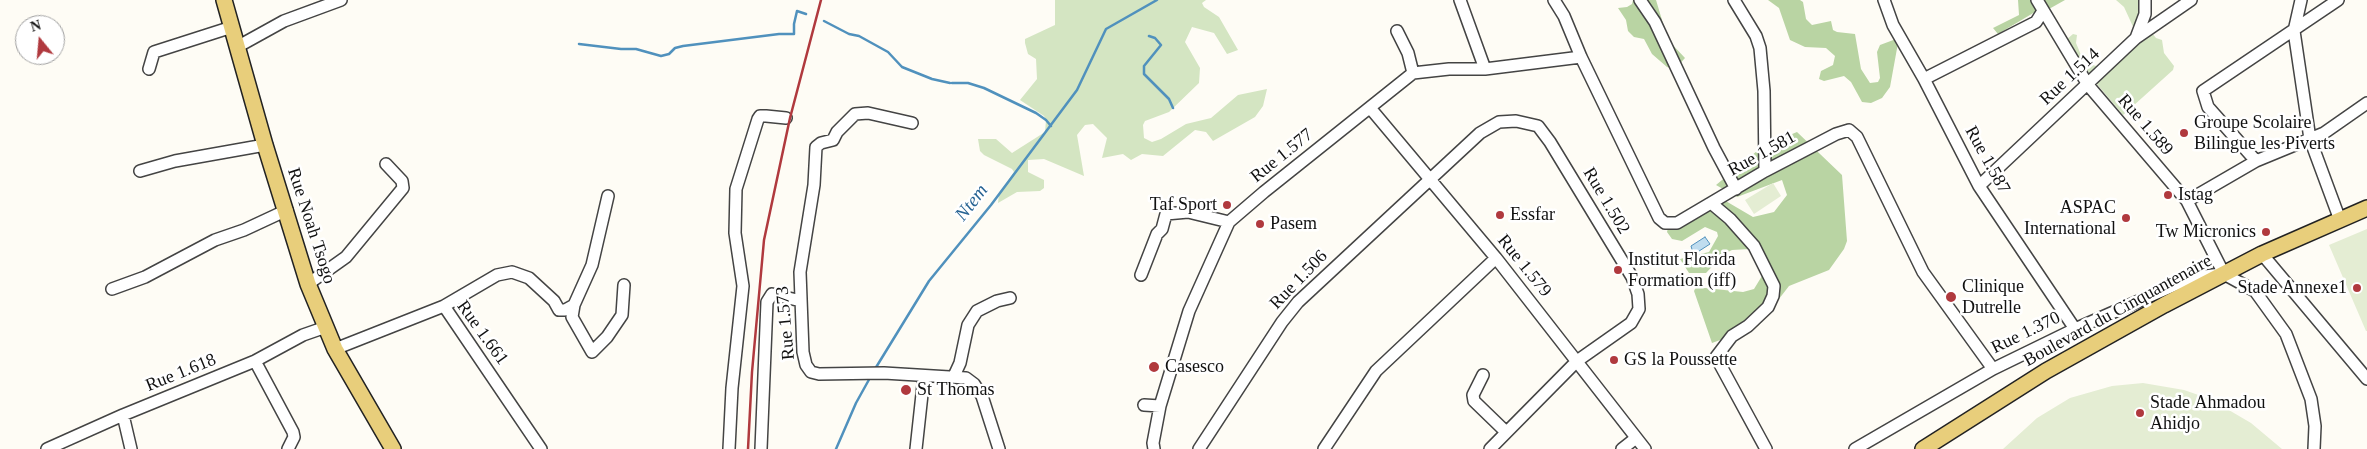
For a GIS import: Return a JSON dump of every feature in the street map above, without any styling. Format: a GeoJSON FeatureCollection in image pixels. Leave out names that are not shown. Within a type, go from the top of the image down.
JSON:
{"type":"FeatureCollection","features":[{"type":"Feature","properties":{"kind":"main road","name":"Rue Noah Tsogo"},"geometry":{"type":"LineString","coordinates":[[224,0],[265,145],[287,210],[308,284],[335,349],[393,449]]}},
{"type":"Feature","properties":{"kind":"main road","name":"Boulevard du Cinquantenaire"},"geometry":{"type":"LineString","coordinates":[[1922,449],[2046,372],[2224,274],[2262,254],[2367,208]]}},
{"type":"Feature","properties":{"kind":"main road"},"geometry":{"type":"LineString","coordinates":[[1938,449],[1947,435]]}},
{"type":"Feature","properties":{"kind":"street"},"geometry":{"type":"LineString","coordinates":[[237,47],[284,20],[341,0]]}},
{"type":"Feature","properties":{"kind":"street"},"geometry":{"type":"LineString","coordinates":[[1460,0],[1485,69]]}},
{"type":"Feature","properties":{"kind":"street","name":"Rue 1.581"},"geometry":{"type":"LineString","coordinates":[[1554,0],[1564,16],[1581,57],[1659,218],[1665,223],[1677,223],[1764,171],[1836,134],[1849,130],[1854,132],[1923,272],[1993,369]]}},
{"type":"Feature","properties":{"kind":"street"},"geometry":{"type":"LineString","coordinates":[[1640,0],[1655,22],[1714,148],[1736,189]]}},
{"type":"Feature","properties":{"kind":"street"},"geometry":{"type":"LineString","coordinates":[[1734,0],[1756,36],[1760,48],[1764,91],[1764,171]]}},
{"type":"Feature","properties":{"kind":"street","name":"Rue 1.587"},"geometry":{"type":"LineString","coordinates":[[1884,0],[1893,25],[1924,79],[1979,186],[2075,328]]}},
{"type":"Feature","properties":{"kind":"street","name":"Rue 1.589"},"geometry":{"type":"LineString","coordinates":[[2037,0],[2088,84],[2187,201],[2224,274]]}},
{"type":"Feature","properties":{"kind":"street"},"geometry":{"type":"LineString","coordinates":[[2136,38],[2145,14],[2145,0]]}},
{"type":"Feature","properties":{"kind":"street","name":"Rue 1.514"},"geometry":{"type":"LineString","coordinates":[[1979,186],[2136,38],[2191,0]]}},
{"type":"Feature","properties":{"kind":"street"},"geometry":{"type":"LineString","coordinates":[[2301,0],[2294,31],[2310,139],[2340,220]]}},
{"type":"Feature","properties":{"kind":"street"},"geometry":{"type":"LineString","coordinates":[[2256,161],[2208,107],[2204,91],[2338,0]]}},
{"type":"Feature","properties":{"kind":"street"},"geometry":{"type":"LineString","coordinates":[[1924,79],[2036,22],[2043,11]]}},
{"type":"Feature","properties":{"kind":"street"},"geometry":{"type":"LineString","coordinates":[[149,69],[154,52],[232,27]]}},
{"type":"Feature","properties":{"kind":"street"},"geometry":{"type":"LineString","coordinates":[[1398,31],[1408,52],[1413,73],[1449,69],[1485,69],[1581,57]]}},
{"type":"Feature","properties":{"kind":"street","name":"Rue 1.577"},"geometry":{"type":"LineString","coordinates":[[1154,449],[1153,443],[1160,406],[1190,311],[1230,222],[1264,192],[1413,73]]}},
{"type":"Feature","properties":{"kind":"street"},"geometry":{"type":"LineString","coordinates":[[2187,201],[2256,161],[2324,133],[2367,103]]}},
{"type":"Feature","properties":{"kind":"street","name":"Rue 1.579"},"geometry":{"type":"LineString","coordinates":[[1370,109],[1496,258],[1644,449]]}},
{"type":"Feature","properties":{"kind":"street","name":"Rue 1.573"},"geometry":{"type":"LineString","coordinates":[[912,124],[868,113],[855,114],[837,132],[833,140],[821,143],[816,147],[814,185],[800,272],[803,352],[806,365],[811,372],[819,374],[884,373],[966,378],[974,384],[982,396],[1000,449]]}},
{"type":"Feature","properties":{"kind":"street"},"geometry":{"type":"LineString","coordinates":[[729,449],[733,379],[743,286],[735,233],[736,189],[760,116],[786,118]]}},
{"type":"Feature","properties":{"kind":"street","name":"Rue 1.502"},"geometry":{"type":"LineString","coordinates":[[1430,178],[1480,133],[1499,122],[1516,121],[1538,126],[1550,142],[1632,277],[1638,294],[1638,309],[1632,323],[1577,361],[1490,449]]}},
{"type":"Feature","properties":{"kind":"street"},"geometry":{"type":"LineString","coordinates":[[140,171],[175,161],[265,145]]}},
{"type":"Feature","properties":{"kind":"street"},"geometry":{"type":"LineString","coordinates":[[308,284],[346,257],[403,188],[402,182],[386,164]]}},
{"type":"Feature","properties":{"kind":"street","name":"Rue 1.506"},"geometry":{"type":"LineString","coordinates":[[1199,449],[1282,322],[1298,302],[1430,178]]}},
{"type":"Feature","properties":{"kind":"street"},"geometry":{"type":"LineString","coordinates":[[608,196],[592,266],[574,305],[572,318],[592,352],[607,338],[622,315],[624,285]]}},
{"type":"Feature","properties":{"kind":"street"},"geometry":{"type":"LineString","coordinates":[[1711,203],[1730,218],[1754,246],[1774,286],[1773,296],[1760,316],[1732,336],[1716,357],[1766,449]]}},
{"type":"Feature","properties":{"kind":"street"},"geometry":{"type":"LineString","coordinates":[[112,289],[145,277],[215,240],[244,230],[287,210]]}},
{"type":"Feature","properties":{"kind":"street"},"geometry":{"type":"LineString","coordinates":[[1141,275],[1157,234],[1162,229],[1166,214],[1188,212],[1230,222]]}},
{"type":"Feature","properties":{"kind":"street"},"geometry":{"type":"LineString","coordinates":[[2262,254],[2367,380]]}},
{"type":"Feature","properties":{"kind":"street"},"geometry":{"type":"LineString","coordinates":[[1324,449],[1376,371],[1496,258]]}},
{"type":"Feature","properties":{"kind":"street"},"geometry":{"type":"LineString","coordinates":[[444,306],[498,275],[512,272],[530,278],[554,301],[558,310],[565,310],[574,305]]}},
{"type":"Feature","properties":{"kind":"street"},"geometry":{"type":"LineString","coordinates":[[2224,274],[2255,291],[2286,334],[2311,399],[2315,426],[2314,449]]}},
{"type":"Feature","properties":{"kind":"street","name":"Rue 1.370"},"geometry":{"type":"LineString","coordinates":[[1855,449],[1993,369],[2075,328],[2191,278],[2224,274]]}},
{"type":"Feature","properties":{"kind":"street"},"geometry":{"type":"LineString","coordinates":[[761,449],[767,302],[772,294],[801,302]]}},
{"type":"Feature","properties":{"kind":"street"},"geometry":{"type":"LineString","coordinates":[[954,376],[960,362],[968,325],[977,311],[997,300],[1010,298]]}},
{"type":"Feature","properties":{"kind":"street","name":"Rue 1.661"},"geometry":{"type":"LineString","coordinates":[[335,349],[444,306],[541,449]]}},
{"type":"Feature","properties":{"kind":"street","name":"Rue 1.618"},"geometry":{"type":"LineString","coordinates":[[47,449],[123,415],[255,362],[290,342],[326,328]]}},
{"type":"Feature","properties":{"kind":"street"},"geometry":{"type":"LineString","coordinates":[[255,362],[293,432],[294,437],[288,449]]}},
{"type":"Feature","properties":{"kind":"street"},"geometry":{"type":"LineString","coordinates":[[1483,375],[1473,395],[1474,401],[1506,432]]}},
{"type":"Feature","properties":{"kind":"street"},"geometry":{"type":"LineString","coordinates":[[916,449],[924,376]]}},
{"type":"Feature","properties":{"kind":"street"},"geometry":{"type":"LineString","coordinates":[[1144,405],[1160,406]]}},
{"type":"Feature","properties":{"kind":"street"},"geometry":{"type":"LineString","coordinates":[[123,415],[131,449]]}},
{"type":"Feature","properties":{"kind":"street"},"geometry":{"type":"LineString","coordinates":[[1622,449],[1636,438]]}},
{"type":"Feature","properties":{"kind":"green space"},"geometry":{"type":"Polygon","coordinates":[[[1055,0],[1206,0],[1202,3],[1204,7],[1219,17],[1238,50],[1227,54],[1214,33],[1192,27],[1185,42],[1200,68],[1199,83],[1169,112],[1145,121],[1143,125],[1144,138],[1152,142],[1161,139],[1186,124],[1211,118],[1238,95],[1267,89],[1263,106],[1255,117],[1213,141],[1206,132],[1195,130],[1163,156],[1142,154],[1131,160],[1123,154],[1102,158],[1107,138],[1093,124],[1085,125],[1077,135],[1084,176],[1044,159],[1028,160],[1028,172],[1044,180],[1044,188],[1040,191],[1017,192],[998,203],[999,194],[1014,172],[1012,169],[984,155],[980,151],[978,139],[996,139],[1012,153],[1045,132],[1046,120],[1044,116],[1020,100],[1037,79],[1036,59],[1028,54],[1025,39],[1055,25],[1055,0]]]}},
{"type":"Feature","properties":{"kind":"green space"},"geometry":{"type":"Polygon","coordinates":[[[1633,0],[1656,0],[1668,40],[1685,58],[1675,69],[1667,67],[1652,54],[1644,39],[1634,37],[1628,31],[1626,20],[1618,8],[1627,7],[1632,4],[1633,0]]]}},
{"type":"Feature","properties":{"kind":"green space"},"geometry":{"type":"Polygon","coordinates":[[[1768,0],[1800,0],[1803,2],[1806,19],[1812,25],[1831,21],[1833,30],[1855,34],[1861,69],[1870,83],[1878,82],[1880,78],[1877,52],[1880,45],[1896,39],[1898,43],[1890,87],[1882,98],[1871,103],[1862,102],[1851,82],[1844,76],[1824,81],[1819,79],[1821,71],[1833,65],[1835,56],[1826,48],[1805,47],[1790,40],[1779,8],[1768,0]]]}},
{"type":"Feature","properties":{"kind":"green space"},"geometry":{"type":"Polygon","coordinates":[[[2018,0],[2065,0],[2049,9],[2035,12],[1998,34],[1993,28],[2019,15],[2018,0]]]}},
{"type":"Feature","properties":{"kind":"green space"},"geometry":{"type":"Polygon","coordinates":[[[2116,0],[2138,0],[2148,28],[2156,38],[2162,40],[2164,53],[2174,66],[2173,70],[2123,115],[2096,83],[2066,40],[2073,34],[2077,35],[2076,43],[2081,55],[2090,64],[2096,66],[2116,55],[2135,31],[2124,7],[2116,0]]]}},
{"type":"Feature","properties":{"kind":"green space"},"geometry":{"type":"Polygon","coordinates":[[[1797,132],[1842,175],[1847,241],[1844,249],[1829,270],[1789,286],[1758,326],[1712,343],[1694,291],[1696,287],[1743,292],[1754,289],[1765,271],[1750,249],[1732,250],[1724,254],[1706,273],[1689,273],[1680,259],[1709,252],[1718,236],[1717,232],[1705,227],[1682,241],[1672,239],[1667,232],[1668,228],[1724,200],[1753,217],[1774,212],[1787,195],[1782,180],[1737,197],[1716,185],[1763,146],[1797,132]]]}},
{"type":"Feature","properties":{"kind":"green space"},"geometry":{"type":"Polygon","coordinates":[[[1773,183],[1781,196],[1754,214],[1745,200],[1773,183]]]}},
{"type":"Feature","properties":{"kind":"green space","name":"Stade Annexe1"},"geometry":{"type":"Polygon","coordinates":[[[2367,229],[2367,331],[2366,331],[2329,245],[2367,229]]]}},
{"type":"Feature","properties":{"kind":"green space","name":"Stade Ahmadou Ahidjo"},"geometry":{"type":"Polygon","coordinates":[[[2143,383],[2184,390],[2210,399],[2251,423],[2282,449],[2003,449],[2037,418],[2070,398],[2112,386],[2143,383]]]}},
{"type":"Feature","properties":{"kind":"water"},"geometry":{"type":"Polygon","coordinates":[[[1705,237],[1710,244],[1693,253],[1691,246],[1705,237]]]}},
{"type":"Feature","properties":{"kind":"waterway","name":"Ntem"},"geometry":{"type":"LineString","coordinates":[[875,369],[929,281],[991,205],[1077,90],[1106,29],[1157,0]]}},
{"type":"Feature","properties":{"kind":"waterway"},"geometry":{"type":"LineString","coordinates":[[579,44],[636,49],[661,56],[683,46],[779,34],[794,34],[797,11],[806,14]]}},
{"type":"Feature","properties":{"kind":"waterway"},"geometry":{"type":"LineString","coordinates":[[824,21],[849,34],[859,36],[888,52],[902,67],[932,79],[950,83]]}},
{"type":"Feature","properties":{"kind":"waterway"},"geometry":{"type":"LineString","coordinates":[[1149,36],[1155,38],[1161,45],[1144,66],[1144,74],[1169,99],[1173,108]]}},
{"type":"Feature","properties":{"kind":"waterway"},"geometry":{"type":"LineString","coordinates":[[952,83],[968,83],[984,88],[1036,113],[1051,126]]}},
{"type":"Feature","properties":{"kind":"waterway","name":"Ntem"},"geometry":{"type":"LineString","coordinates":[[836,449],[856,403],[871,376]]}},
{"type":"Feature","properties":{"kind":"railway"},"geometry":{"type":"LineString","coordinates":[[748,449],[752,372],[764,240],[790,118],[821,0]]}},
{"type":"Feature","properties":{"kind":"place","name":"Groupe Scolaire Bilingue les Piverts"},"geometry":{"type":"Point","coordinates":[2184,133]}},
{"type":"Feature","properties":{"kind":"place","name":"Istag"},"geometry":{"type":"Point","coordinates":[2168,195]}},
{"type":"Feature","properties":{"kind":"place","name":"Taf Sport"},"geometry":{"type":"Point","coordinates":[1227,205]}},
{"type":"Feature","properties":{"kind":"place","name":"Essfar"},"geometry":{"type":"Point","coordinates":[1500,215]}},
{"type":"Feature","properties":{"kind":"place","name":"ASPAC International"},"geometry":{"type":"Point","coordinates":[2126,218]}},
{"type":"Feature","properties":{"kind":"place","name":"Pasem"},"geometry":{"type":"Point","coordinates":[1260,224]}},
{"type":"Feature","properties":{"kind":"place","name":"Tw Micronics"},"geometry":{"type":"Point","coordinates":[2266,232]}},
{"type":"Feature","properties":{"kind":"place","name":"Institut Florida Formation (iff)"},"geometry":{"type":"Point","coordinates":[1618,270]}},
{"type":"Feature","properties":{"kind":"place","name":"Stade Annexe1"},"geometry":{"type":"Point","coordinates":[2357,288]}},
{"type":"Feature","properties":{"kind":"place","name":"Clinique Dutrelle"},"geometry":{"type":"Point","coordinates":[1951,297]}},
{"type":"Feature","properties":{"kind":"place","name":"GS la Poussette"},"geometry":{"type":"Point","coordinates":[1614,360]}},
{"type":"Feature","properties":{"kind":"place","name":"Casesco"},"geometry":{"type":"Point","coordinates":[1154,367]}},
{"type":"Feature","properties":{"kind":"place","name":"St Thomas"},"geometry":{"type":"Point","coordinates":[906,390]}},
{"type":"Feature","properties":{"kind":"place","name":"Stade Ahmadou Ahidjo"},"geometry":{"type":"Point","coordinates":[2140,413]}}]}
